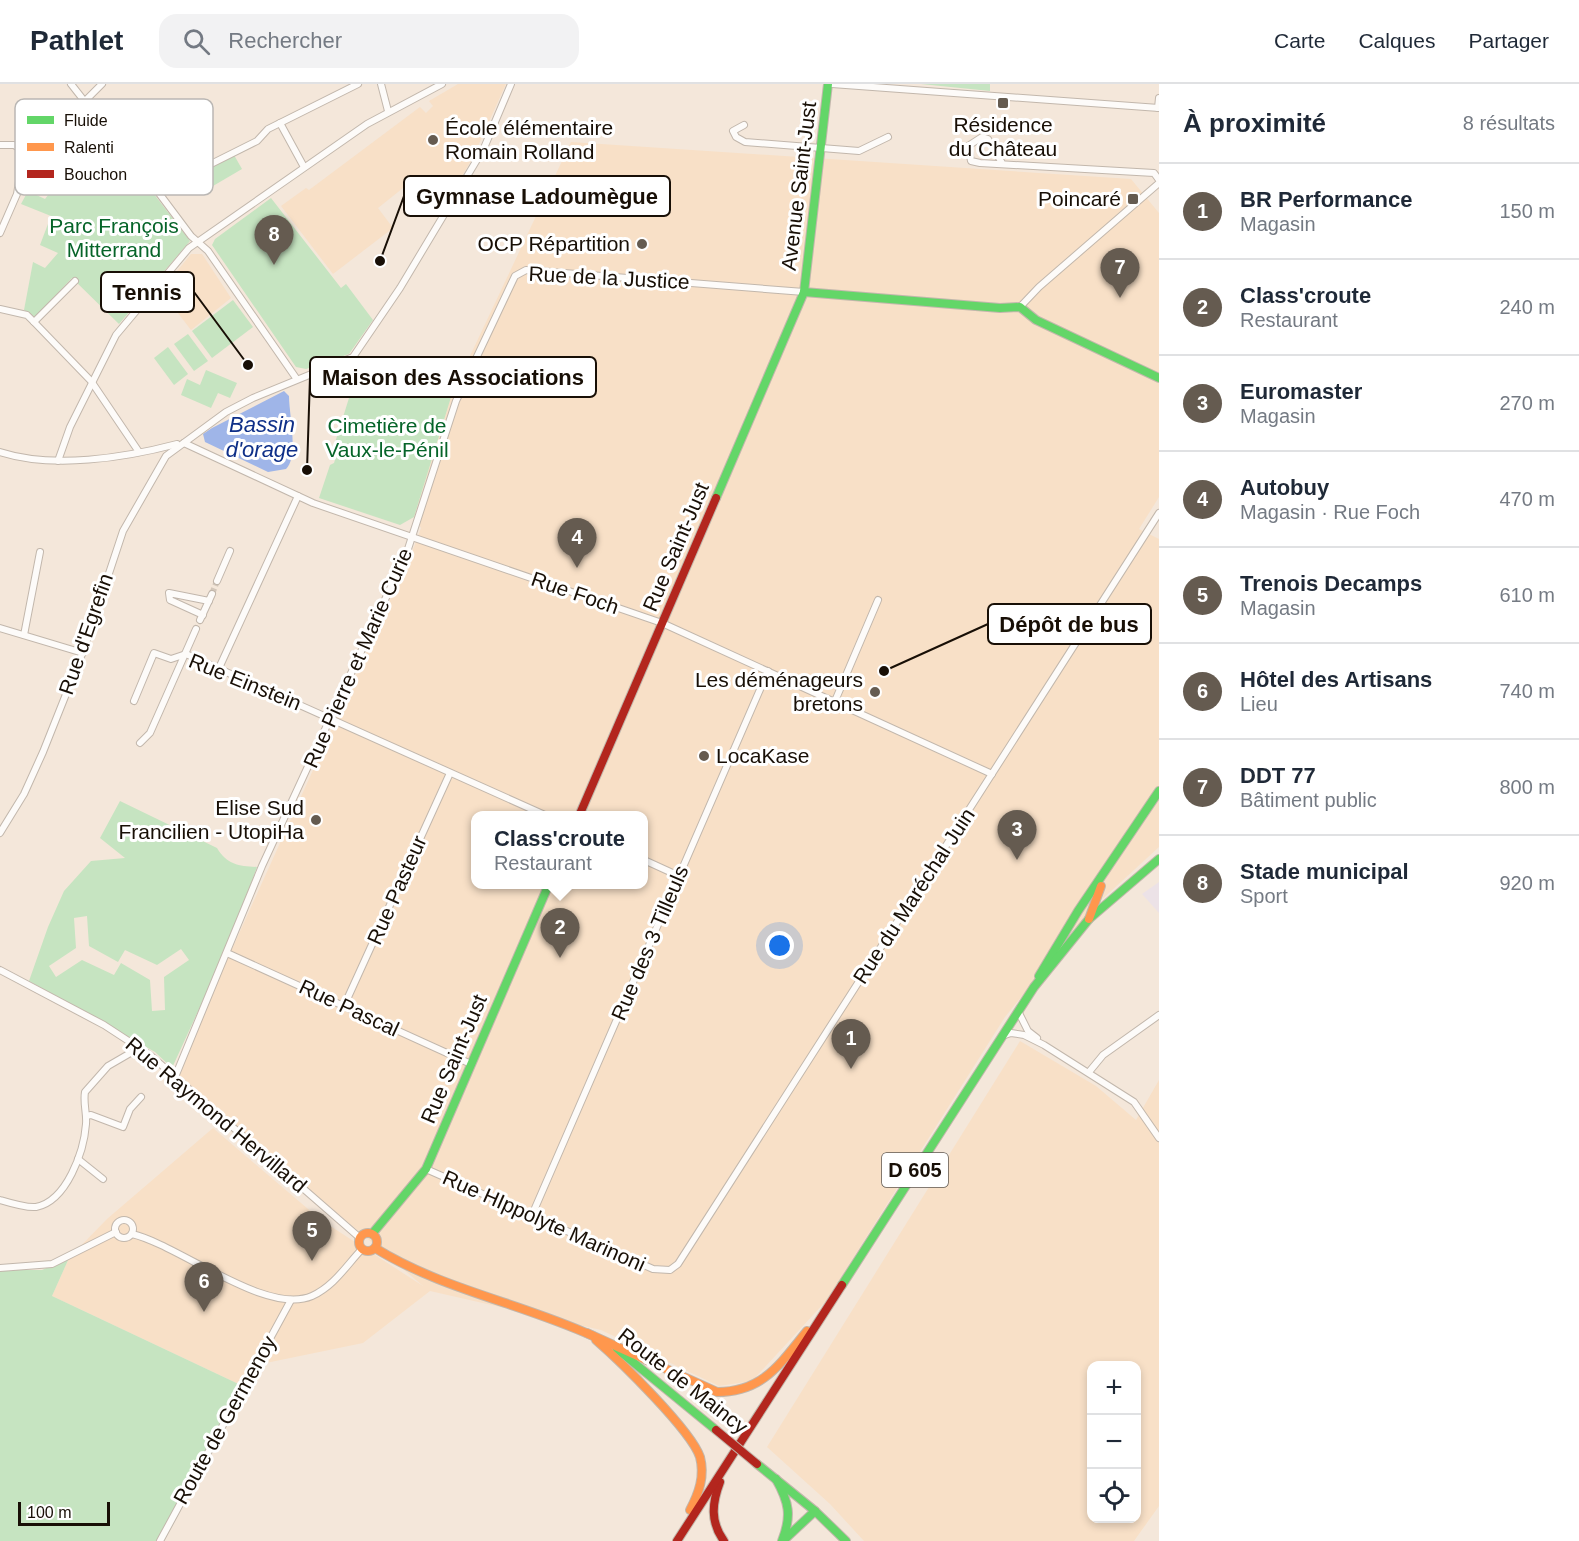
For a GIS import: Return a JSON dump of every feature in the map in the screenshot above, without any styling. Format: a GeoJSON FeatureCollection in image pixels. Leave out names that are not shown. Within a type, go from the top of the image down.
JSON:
{"type":"FeatureCollection","features":[{"type":"Feature","properties":{"kind":"street"},"geometry":{"type":"LineString","coordinates":[[71,84],[84,99]]}},
{"type":"Feature","properties":{"kind":"street"},"geometry":{"type":"LineString","coordinates":[[89,99],[102,84]]}},
{"type":"Feature","properties":{"kind":"street"},"geometry":{"type":"LineString","coordinates":[[213,163],[257,141],[268,129],[358,84]]}},
{"type":"Feature","properties":{"kind":"street"},"geometry":{"type":"LineString","coordinates":[[381,84],[388,111]]}},
{"type":"Feature","properties":{"kind":"street"},"geometry":{"type":"LineString","coordinates":[[58,461],[70,426],[116,335],[175,262],[197,240],[388,111],[442,84]]}},
{"type":"Feature","properties":{"kind":"street","name":"Rue d'Egrefin"},"geometry":{"type":"LineString","coordinates":[[1,826],[36,769],[83,653],[123,531],[166,456],[226,412],[296,378],[353,357],[400,288],[484,148],[511,84]]}},
{"type":"Feature","properties":{"kind":"street"},"geometry":{"type":"LineString","coordinates":[[830,84],[1159,108],[1159,98]]}},
{"type":"Feature","properties":{"kind":"street","name":"Avenue Saint-Just"},"geometry":{"type":"LineString","coordinates":[[804,292],[830,84]]}},
{"type":"Feature","properties":{"kind":"street"},"geometry":{"type":"LineString","coordinates":[[280,123],[304,166]]}},
{"type":"Feature","properties":{"kind":"street"},"geometry":{"type":"LineString","coordinates":[[744,125],[733,131],[736,137],[745,142],[859,150],[888,137]]}},
{"type":"Feature","properties":{"kind":"street"},"geometry":{"type":"LineString","coordinates":[[1002,163],[988,139],[982,136],[968,146],[971,161],[1154,173],[1159,181],[1039,287],[1020,307]]}},
{"type":"Feature","properties":{"kind":"street"},"geometry":{"type":"LineString","coordinates":[[0,145],[15,146]]}},
{"type":"Feature","properties":{"kind":"street"},"geometry":{"type":"LineString","coordinates":[[0,233],[17,195]]}},
{"type":"Feature","properties":{"kind":"street"},"geometry":{"type":"LineString","coordinates":[[160,195],[208,251],[296,378]]}},
{"type":"Feature","properties":{"kind":"street","name":"Rue de la Justice"},"geometry":{"type":"LineString","coordinates":[[412,537],[456,401],[507,288],[518,273],[526,270],[804,292]]}},
{"type":"Feature","properties":{"kind":"street"},"geometry":{"type":"LineString","coordinates":[[34,322],[75,281]]}},
{"type":"Feature","properties":{"kind":"street"},"geometry":{"type":"LineString","coordinates":[[804,292],[1000,308],[1020,307],[1036,320],[1159,378]]}},
{"type":"Feature","properties":{"kind":"street","name":"Rue Saint-Just"},"geometry":{"type":"LineString","coordinates":[[581,811],[804,292]]}},
{"type":"Feature","properties":{"kind":"street"},"geometry":{"type":"LineString","coordinates":[[0,309],[27,315],[34,322],[91,381],[139,452]]}},
{"type":"Feature","properties":{"kind":"street"},"geometry":{"type":"LineString","coordinates":[[0,452],[26,459],[58,461],[139,452],[184,442]]}},
{"type":"Feature","properties":{"kind":"street","name":"Rue Foch"},"geometry":{"type":"LineString","coordinates":[[184,442],[298,496],[662,623],[992,774]]}},
{"type":"Feature","properties":{"kind":"street"},"geometry":{"type":"LineString","coordinates":[[219,668],[298,496]]}},
{"type":"Feature","properties":{"kind":"street","name":"Rue du Maréchal Juin"},"geometry":{"type":"LineString","coordinates":[[662,1271],[670,1270],[678,1264],[1159,513]]}},
{"type":"Feature","properties":{"kind":"street","name":"Rue Pierre et Marie Curie"},"geometry":{"type":"LineString","coordinates":[[175,1077],[262,866],[412,537]]}},
{"type":"Feature","properties":{"kind":"street"},"geometry":{"type":"LineString","coordinates":[[217,581],[230,551]]}},
{"type":"Feature","properties":{"kind":"street"},"geometry":{"type":"LineString","coordinates":[[24,635],[40,552]]}},
{"type":"Feature","properties":{"kind":"street"},"geometry":{"type":"LineString","coordinates":[[169,593],[210,597],[201,617],[170,600],[169,593]]}},
{"type":"Feature","properties":{"kind":"street"},"geometry":{"type":"LineString","coordinates":[[835,701],[878,600]]}},
{"type":"Feature","properties":{"kind":"street"},"geometry":{"type":"LineString","coordinates":[[0,628],[83,653]]}},
{"type":"Feature","properties":{"kind":"street"},"geometry":{"type":"LineString","coordinates":[[140,742],[150,733],[196,629]]}},
{"type":"Feature","properties":{"kind":"street","name":"Rue Einstein"},"geometry":{"type":"LineString","coordinates":[[134,701],[154,653],[171,659],[186,654],[536,811]]}},
{"type":"Feature","properties":{"kind":"street","name":"Rue des 3 Tilleuls"},"geometry":{"type":"LineString","coordinates":[[532,1215],[768,671]]}},
{"type":"Feature","properties":{"kind":"street","name":"Rue Pasteur"},"geometry":{"type":"LineString","coordinates":[[344,1006],[450,773]]}},
{"type":"Feature","properties":{"kind":"street"},"geometry":{"type":"LineString","coordinates":[[1034,987],[1078,911],[1159,791]]}},
{"type":"Feature","properties":{"kind":"street"},"geometry":{"type":"LineString","coordinates":[[1089,919],[1095,897],[1134,830]]}},
{"type":"Feature","properties":{"kind":"street","name":"D 605"},"geometry":{"type":"LineString","coordinates":[[676,1541],[1034,987],[1089,919],[1159,859]]}},
{"type":"Feature","properties":{"kind":"street"},"geometry":{"type":"LineString","coordinates":[[648,862],[680,876]]}},
{"type":"Feature","properties":{"kind":"street","name":"Rue Saint-Just"},"geometry":{"type":"LineString","coordinates":[[372,1234],[426,1169],[547,889]]}},
{"type":"Feature","properties":{"kind":"street","name":"Rue Pascal"},"geometry":{"type":"LineString","coordinates":[[227,953],[471,1064]]}},
{"type":"Feature","properties":{"kind":"street","name":"Rue Raymond Hervillard"},"geometry":{"type":"LineString","coordinates":[[0,970],[104,1025],[139,1048],[360,1238]]}},
{"type":"Feature","properties":{"kind":"street"},"geometry":{"type":"LineString","coordinates":[[1018,1011],[1028,1031],[1044,1045]]}},
{"type":"Feature","properties":{"kind":"street"},"geometry":{"type":"LineString","coordinates":[[1089,1072],[1103,1055],[1159,1015]]}},
{"type":"Feature","properties":{"kind":"street"},"geometry":{"type":"LineString","coordinates":[[1001,1036],[1011,1033],[1024,1035],[1089,1072],[1134,1102],[1159,1138]]}},
{"type":"Feature","properties":{"kind":"street"},"geometry":{"type":"LineString","coordinates":[[0,1200],[34,1207],[52,1200],[70,1177],[78,1159],[86,1116],[84,1100],[90,1084],[108,1066],[139,1048]]}},
{"type":"Feature","properties":{"kind":"street"},"geometry":{"type":"LineString","coordinates":[[86,1116],[91,1115],[123,1127],[130,1109],[141,1097]]}},
{"type":"Feature","properties":{"kind":"street"},"geometry":{"type":"LineString","coordinates":[[78,1159],[103,1179]]}},
{"type":"Feature","properties":{"kind":"street","name":"Rue HIppolyte Marinoni"},"geometry":{"type":"LineString","coordinates":[[426,1169],[662,1271]]}},
{"type":"Feature","properties":{"kind":"street"},"geometry":{"type":"LineString","coordinates":[[116,1232],[118,1223],[123,1220],[132,1224],[132,1234]]}},
{"type":"Feature","properties":{"kind":"street"},"geometry":{"type":"LineString","coordinates":[[116,1232],[124,1238],[132,1234]]}},
{"type":"Feature","properties":{"kind":"street"},"geometry":{"type":"LineString","coordinates":[[0,1268],[51,1264],[116,1232]]}},
{"type":"Feature","properties":{"kind":"street"},"geometry":{"type":"LineString","coordinates":[[132,1234],[264,1295],[291,1300],[311,1296],[334,1281],[362,1249]]}},
{"type":"Feature","properties":{"kind":"street"},"geometry":{"type":"LineString","coordinates":[[364,1234],[372,1234],[376,1241],[375,1248],[370,1251],[362,1249],[360,1238],[364,1234]]}},
{"type":"Feature","properties":{"kind":"street","name":"Route de Maincy"},"geometry":{"type":"LineString","coordinates":[[375,1248],[399,1265],[427,1278],[558,1320],[587,1333],[625,1355],[815,1511],[846,1541]]}},
{"type":"Feature","properties":{"kind":"street","name":"Route de Germenoy"},"geometry":{"type":"LineString","coordinates":[[160,1541],[291,1300]]}},
{"type":"Feature","properties":{"kind":"street"},"geometry":{"type":"LineString","coordinates":[[587,1333],[717,1392],[732,1394],[745,1392],[758,1385],[830,1304]]}},
{"type":"Feature","properties":{"kind":"street"},"geometry":{"type":"LineString","coordinates":[[587,1333],[619,1360],[692,1441],[700,1453],[702,1462],[700,1490],[676,1541]]}},
{"type":"Feature","properties":{"kind":"street"},"geometry":{"type":"LineString","coordinates":[[724,1541],[716,1529],[712,1511],[716,1493],[730,1459]]}},
{"type":"Feature","properties":{"kind":"street"},"geometry":{"type":"LineString","coordinates":[[776,1479],[790,1504],[791,1517],[783,1541]]}},
{"type":"Feature","properties":{"kind":"street"},"geometry":{"type":"LineString","coordinates":[[783,1541],[815,1511]]}},
{"type":"Feature","properties":{"kind":"shaded area"},"geometry":{"type":"Polygon","coordinates":[[[458,84],[506,84],[473,157],[448,201],[434,187],[422,184],[415,188],[408,184],[378,208],[393,228],[333,274],[281,206],[306,188],[309,190],[420,107],[426,113],[433,106],[429,101],[458,84]]]}},
{"type":"Feature","properties":{"kind":"shaded area"},"geometry":{"type":"Polygon","coordinates":[[[571,142],[1131,179],[1159,213],[1159,497],[1139,529],[1159,539],[1159,847],[1097,904],[1005,1017],[826,1301],[752,1381],[719,1386],[601,1330],[430,1291],[363,1343],[261,1364],[247,1388],[52,1296],[69,1258],[107,1219],[213,1128],[321,1220],[423,1286],[175,1075],[414,547],[421,528],[414,517],[452,394],[571,142]]]}},
{"type":"Feature","properties":{"kind":"shaded area"},"geometry":{"type":"Polygon","coordinates":[[[191,254],[202,254],[231,298],[191,330],[161,291],[191,254]]]}},
{"type":"Feature","properties":{"kind":"shaded area"},"geometry":{"type":"Polygon","coordinates":[[[1159,882],[1159,913],[1142,894],[1159,882]]]}},
{"type":"Feature","properties":{"kind":"shaded area"},"geometry":{"type":"Polygon","coordinates":[[[1020,1041],[1096,1086],[1136,1120],[1159,1080],[1159,1506],[1134,1541],[864,1541],[830,1504],[767,1447],[1020,1041]]]}},
{"type":"Feature","properties":{"kind":"green space"},"geometry":{"type":"Polygon","coordinates":[[[921,84],[990,84],[990,91],[921,84]]]}},
{"type":"Feature","properties":{"kind":"green space"},"geometry":{"type":"Polygon","coordinates":[[[234,155],[242,169],[213,186],[213,166],[234,155]]]}},
{"type":"Feature","properties":{"kind":"green space","name":"Parc François Mitterrand"},"geometry":{"type":"Polygon","coordinates":[[[26,195],[36,195],[45,199],[48,195],[155,195],[190,241],[119,324],[72,278],[35,317],[24,310],[33,262],[45,268],[58,253],[40,245],[51,216],[21,204],[26,195]]]}},
{"type":"Feature","properties":{"kind":"green space"},"geometry":{"type":"Polygon","coordinates":[[[271,198],[341,288],[346,284],[373,320],[349,354],[306,369],[296,367],[212,245],[215,239],[271,198]]]}},
{"type":"Feature","properties":{"kind":"green space"},"geometry":{"type":"Polygon","coordinates":[[[233,300],[253,327],[212,358],[192,331],[233,300]]]}},
{"type":"Feature","properties":{"kind":"green space"},"geometry":{"type":"Polygon","coordinates":[[[188,334],[208,361],[194,371],[174,344],[188,334]]]}},
{"type":"Feature","properties":{"kind":"green space"},"geometry":{"type":"Polygon","coordinates":[[[168,347],[188,374],[174,385],[154,358],[168,347]]]}},
{"type":"Feature","properties":{"kind":"green space","name":"Cimetière de Vaux-le-Pénil"},"geometry":{"type":"Polygon","coordinates":[[[359,364],[452,394],[414,517],[400,525],[319,498],[330,465],[334,463],[337,453],[333,449],[349,398],[354,396],[357,385],[354,380],[359,364]]]}},
{"type":"Feature","properties":{"kind":"green space"},"geometry":{"type":"Polygon","coordinates":[[[206,370],[237,383],[230,398],[218,393],[211,408],[181,395],[187,379],[200,385],[206,370]]]}},
{"type":"Feature","properties":{"kind":"green space"},"geometry":{"type":"Polygon","coordinates":[[[120,801],[217,848],[234,864],[257,867],[233,935],[172,1068],[155,1052],[29,981],[48,927],[64,891],[91,861],[125,858],[100,838],[120,801]],[[87,916],[74,918],[76,948],[49,966],[56,977],[82,960],[114,975],[121,963],[150,980],[152,1011],[165,1010],[164,977],[189,960],[181,949],[157,965],[125,950],[118,962],[89,946],[87,916]]]}},
{"type":"Feature","properties":{"kind":"green space"},"geometry":{"type":"Polygon","coordinates":[[[69,1258],[52,1296],[247,1388],[164,1541],[0,1541],[0,1270],[42,1270],[69,1258]]]}},
{"type":"Feature","properties":{"kind":"water","name":"Bassin d'orage"},"geometry":{"type":"Polygon","coordinates":[[[284,391],[289,396],[293,445],[290,463],[286,469],[268,472],[205,442],[203,434],[212,428],[284,391]]]}},
{"type":"Feature","properties":{"kind":"tunnel"},"geometry":{"type":"LineString","coordinates":[[212,594],[217,581]]}},
{"type":"Feature","properties":{"kind":"traffic: fast"},"geometry":{"type":"LineString","coordinates":[[716,498],[804,292],[828,84]]}},
{"type":"Feature","properties":{"kind":"traffic: fast"},"geometry":{"type":"LineString","coordinates":[[804,292],[1000,308],[1020,307],[1036,320],[1159,378]]}},
{"type":"Feature","properties":{"kind":"traffic: fast"},"geometry":{"type":"LineString","coordinates":[[1039,976],[1078,911],[1159,791]]}},
{"type":"Feature","properties":{"kind":"traffic: fast"},"geometry":{"type":"LineString","coordinates":[[842,1285],[1034,987],[1089,919],[1159,859]]}},
{"type":"Feature","properties":{"kind":"traffic: fast"},"geometry":{"type":"LineString","coordinates":[[372,1234],[426,1169],[547,889]]}},
{"type":"Feature","properties":{"kind":"traffic: fast"},"geometry":{"type":"LineString","coordinates":[[617,1349],[716,1430]]}},
{"type":"Feature","properties":{"kind":"traffic: fast"},"geometry":{"type":"LineString","coordinates":[[757,1464],[815,1511],[846,1541]]}},
{"type":"Feature","properties":{"kind":"traffic: fast"},"geometry":{"type":"LineString","coordinates":[[776,1479],[788,1509],[782,1541]]}},
{"type":"Feature","properties":{"kind":"traffic: fast"},"geometry":{"type":"LineString","coordinates":[[785,1539],[815,1511]]}},
{"type":"Feature","properties":{"kind":"traffic: slow"},"geometry":{"type":"LineString","coordinates":[[1089,919],[1101,886]]}},
{"type":"Feature","properties":{"kind":"traffic: slow"},"geometry":{"type":"LineString","coordinates":[[368,1233],[374,1236],[377,1242],[374,1248],[368,1251],[362,1248],[359,1242],[362,1236],[368,1233]]}},
{"type":"Feature","properties":{"kind":"traffic: slow"},"geometry":{"type":"LineString","coordinates":[[375,1248],[455,1286],[566,1324],[593,1336]]}},
{"type":"Feature","properties":{"kind":"traffic: slow"},"geometry":{"type":"LineString","coordinates":[[587,1333],[717,1392],[733,1391],[759,1381],[779,1365],[807,1331]]}},
{"type":"Feature","properties":{"kind":"traffic: slow"},"geometry":{"type":"LineString","coordinates":[[596,1340],[669,1413],[694,1445],[700,1457],[702,1471],[698,1491],[690,1510]]}},
{"type":"Feature","properties":{"kind":"traffic: jam"},"geometry":{"type":"LineString","coordinates":[[581,811],[716,498]]}},
{"type":"Feature","properties":{"kind":"traffic: jam"},"geometry":{"type":"LineString","coordinates":[[677,1541],[842,1285]]}},
{"type":"Feature","properties":{"kind":"traffic: jam"},"geometry":{"type":"LineString","coordinates":[[716,1430],[757,1464]]}},
{"type":"Feature","properties":{"kind":"traffic: jam"},"geometry":{"type":"LineString","coordinates":[[720,1482],[715,1497],[714,1520],[724,1541]]}},
{"type":"Feature","properties":{"kind":"place","name":"Résidence du Château"},"geometry":{"type":"Point","coordinates":[1003,103]}},
{"type":"Feature","properties":{"kind":"place","name":"École élémentaire Romain Rolland"},"geometry":{"type":"Point","coordinates":[433,140]}},
{"type":"Feature","properties":{"kind":"place","name":"Poincaré"},"geometry":{"type":"Point","coordinates":[1133,199]}},
{"type":"Feature","properties":{"kind":"place","name":"OCP Répartition"},"geometry":{"type":"Point","coordinates":[642,244]}},
{"type":"Feature","properties":{"kind":"place","name":"Gymnase Ladoumègue"},"geometry":{"type":"Point","coordinates":[380,261]}},
{"type":"Feature","properties":{"kind":"place","name":"Stade municipal"},"geometry":{"type":"Point","coordinates":[274,265]}},
{"type":"Feature","properties":{"kind":"place","name":"DDT 77"},"geometry":{"type":"Point","coordinates":[1120,298]}},
{"type":"Feature","properties":{"kind":"place","name":"Tennis"},"geometry":{"type":"Point","coordinates":[248,365]}},
{"type":"Feature","properties":{"kind":"place","name":"Maison des Associations"},"geometry":{"type":"Point","coordinates":[307,470]}},
{"type":"Feature","properties":{"kind":"place","name":"Autobuy"},"geometry":{"type":"Point","coordinates":[577,568]}},
{"type":"Feature","properties":{"kind":"place","name":"Dépôt de bus"},"geometry":{"type":"Point","coordinates":[884,671]}},
{"type":"Feature","properties":{"kind":"place","name":"Les déménageurs bretons"},"geometry":{"type":"Point","coordinates":[875,692]}},
{"type":"Feature","properties":{"kind":"place","name":"LocaKase"},"geometry":{"type":"Point","coordinates":[704,756]}},
{"type":"Feature","properties":{"kind":"place","name":"Elise Sud Francilien - UtopiHa"},"geometry":{"type":"Point","coordinates":[316,820]}},
{"type":"Feature","properties":{"kind":"place","name":"Euromaster"},"geometry":{"type":"Point","coordinates":[1017,860]}},
{"type":"Feature","properties":{"kind":"place","name":"Class'croute"},"geometry":{"type":"Point","coordinates":[560,958]}},
{"type":"Feature","properties":{"kind":"place","name":"BR Performance"},"geometry":{"type":"Point","coordinates":[851,1069]}},
{"type":"Feature","properties":{"kind":"place","name":"Trenois Decamps"},"geometry":{"type":"Point","coordinates":[312,1261]}},
{"type":"Feature","properties":{"kind":"place","name":"Hôtel des Artisans"},"geometry":{"type":"Point","coordinates":[204,1312]}}]}
